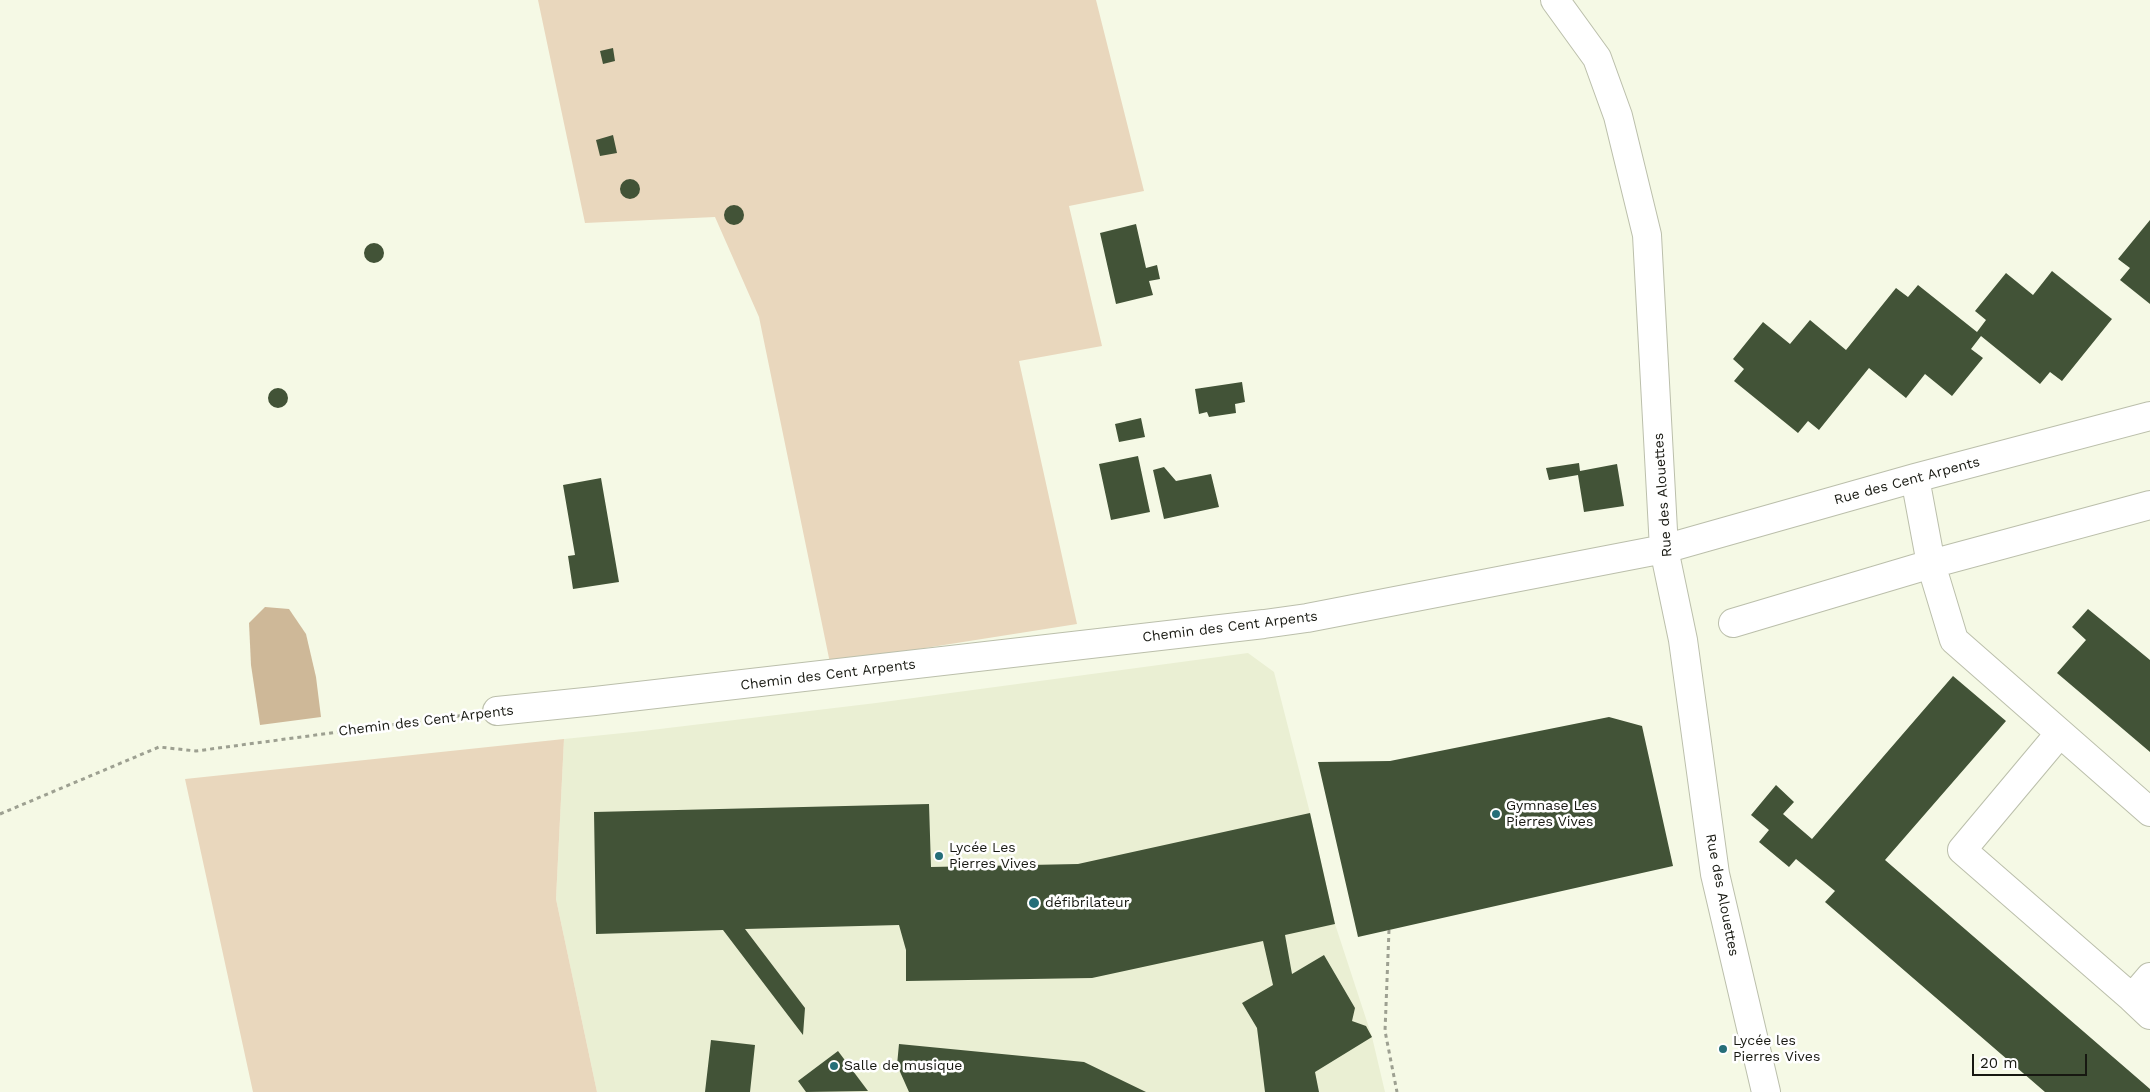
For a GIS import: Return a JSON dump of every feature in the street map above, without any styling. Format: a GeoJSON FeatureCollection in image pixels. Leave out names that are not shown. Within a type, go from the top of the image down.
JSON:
{"type":"FeatureCollection","features":[{"type":"Feature","properties":{"kind":"street","name":"Rue des Alouettes"},"geometry":{"type":"LineString","coordinates":[[1555,0],[1597,58],[1618,116],[1648,235],[1664,549],[1683,640],[1715,874],[1766,1092]]}},
{"type":"Feature","properties":{"kind":"street","name":"Rue des Cent Arpents"},"geometry":{"type":"LineString","coordinates":[[1664,549],[1915,478],[2150,416]]}},
{"type":"Feature","properties":{"kind":"street"},"geometry":{"type":"LineString","coordinates":[[1915,478],[1931,564],[1954,640],[2150,812]]}},
{"type":"Feature","properties":{"kind":"street"},"geometry":{"type":"LineString","coordinates":[[1733,623],[1931,564],[2150,505]]}},
{"type":"Feature","properties":{"kind":"street","name":"Chemin des Cent Arpents"},"geometry":{"type":"LineString","coordinates":[[497,711],[595,702],[1264,624],[1664,549]]}},
{"type":"Feature","properties":{"kind":"street"},"geometry":{"type":"LineString","coordinates":[[2060,733],[1962,850],[2141,1006],[2150,977]]}},
{"type":"Feature","properties":{"kind":"path","name":"Chemin des Cent Arpents"},"geometry":{"type":"LineString","coordinates":[[0,814],[159,747],[196,751],[497,711]]}},
{"type":"Feature","properties":{"kind":"path"},"geometry":{"type":"LineString","coordinates":[[1389,930],[1386,1031],[1397,1092]]}},
{"type":"Feature","properties":{"kind":"shaded area"},"geometry":{"type":"Polygon","coordinates":[[[538,0],[1096,0],[1144,191],[1069,206],[1102,346],[1019,361],[1077,624],[830,663],[759,317],[715,217],[585,223],[538,0]]]}},
{"type":"Feature","properties":{"kind":"shaded area"},"geometry":{"type":"Polygon","coordinates":[[[265,607],[289,609],[306,634],[316,677],[321,717],[260,725],[251,665],[249,623],[265,607]]]}},
{"type":"Feature","properties":{"kind":"shaded area","name":"Lycée Les Pierres Vives"},"geometry":{"type":"Polygon","coordinates":[[[1248,653],[1274,672],[1310,813],[1335,924],[1372,1037],[1385,1092],[597,1092],[556,899],[564,739],[876,703],[1248,653]]]}},
{"type":"Feature","properties":{"kind":"shaded area"},"geometry":{"type":"Polygon","coordinates":[[[564,739],[556,899],[597,1092],[253,1092],[185,779],[564,739]]]}},
{"type":"Feature","properties":{"kind":"building"},"geometry":{"type":"Polygon","coordinates":[[[613,48],[615,61],[603,64],[600,51],[613,48]]]}},
{"type":"Feature","properties":{"kind":"building"},"geometry":{"type":"Polygon","coordinates":[[[613,135],[617,153],[600,156],[596,140],[613,135]]]}},
{"type":"Feature","properties":{"kind":"building"},"geometry":{"type":"Polygon","coordinates":[[[630,179],[637,182],[640,189],[637,196],[630,199],[623,196],[620,189],[623,182],[630,179]]]}},
{"type":"Feature","properties":{"kind":"building"},"geometry":{"type":"Polygon","coordinates":[[[734,205],[741,208],[744,215],[741,222],[734,225],[727,222],[724,215],[727,208],[734,205]]]}},
{"type":"Feature","properties":{"kind":"building"},"geometry":{"type":"Polygon","coordinates":[[[2150,220],[2150,304],[2120,280],[2130,268],[2118,259],[2150,220]]]}},
{"type":"Feature","properties":{"kind":"building"},"geometry":{"type":"Polygon","coordinates":[[[1136,224],[1146,268],[1157,265],[1160,279],[1149,281],[1153,295],[1116,304],[1100,233],[1136,224]]]}},
{"type":"Feature","properties":{"kind":"building"},"geometry":{"type":"Polygon","coordinates":[[[374,243],[381,246],[384,253],[381,260],[374,263],[367,260],[364,253],[367,246],[374,243]]]}},
{"type":"Feature","properties":{"kind":"building"},"geometry":{"type":"Polygon","coordinates":[[[2052,271],[2112,319],[2062,381],[2050,372],[2040,384],[1981,336],[1971,349],[1983,358],[1952,396],[1925,374],[1906,398],[1869,368],[1819,430],[1808,421],[1798,433],[1734,381],[1744,369],[1733,359],[1763,322],[1790,344],[1810,320],[1846,350],[1896,288],[1908,297],[1918,285],[1977,332],[1986,320],[1975,311],[2006,273],[2033,295],[2052,271]]]}},
{"type":"Feature","properties":{"kind":"building"},"geometry":{"type":"Polygon","coordinates":[[[1242,382],[1245,402],[1235,404],[1236,413],[1209,417],[1207,412],[1199,414],[1195,389],[1242,382]]]}},
{"type":"Feature","properties":{"kind":"building"},"geometry":{"type":"Polygon","coordinates":[[[278,388],[285,391],[288,398],[285,405],[278,408],[271,405],[268,398],[271,391],[278,388]]]}},
{"type":"Feature","properties":{"kind":"building"},"geometry":{"type":"Polygon","coordinates":[[[1141,418],[1145,437],[1119,442],[1115,424],[1141,418]]]}},
{"type":"Feature","properties":{"kind":"building"},"geometry":{"type":"Polygon","coordinates":[[[1138,456],[1150,512],[1111,520],[1099,464],[1138,456]]]}},
{"type":"Feature","properties":{"kind":"building"},"geometry":{"type":"Polygon","coordinates":[[[1579,463],[1580,471],[1617,464],[1624,506],[1584,512],[1578,475],[1549,480],[1546,468],[1579,463]]]}},
{"type":"Feature","properties":{"kind":"building"},"geometry":{"type":"Polygon","coordinates":[[[1164,467],[1176,481],[1211,474],[1219,507],[1164,519],[1153,470],[1164,467]]]}},
{"type":"Feature","properties":{"kind":"building"},"geometry":{"type":"Polygon","coordinates":[[[601,478],[619,582],[573,589],[568,556],[575,555],[563,485],[601,478]]]}},
{"type":"Feature","properties":{"kind":"building"},"geometry":{"type":"Polygon","coordinates":[[[2088,609],[2150,660],[2150,752],[2057,673],[2086,640],[2072,627],[2088,609]]]}},
{"type":"Feature","properties":{"kind":"building"},"geometry":{"type":"Polygon","coordinates":[[[1953,676],[2006,721],[1885,860],[2150,1089],[2150,1092],[2045,1092],[1825,902],[1835,891],[1796,859],[1789,867],[1759,842],[1769,830],[1751,815],[1776,785],[1794,802],[1783,814],[1812,839],[1953,676]]]}},
{"type":"Feature","properties":{"kind":"building","name":"Gymnase Les Pierres Vives"},"geometry":{"type":"Polygon","coordinates":[[[1609,717],[1642,726],[1673,866],[1358,937],[1318,762],[1390,761],[1609,717]]]}},
{"type":"Feature","properties":{"kind":"building"},"geometry":{"type":"Polygon","coordinates":[[[929,804],[931,867],[1078,864],[1310,813],[1335,924],[1285,935],[1292,974],[1324,955],[1355,1008],[1352,1021],[1366,1026],[1372,1037],[1315,1072],[1319,1092],[1265,1092],[1257,1028],[1242,1003],[1273,985],[1263,941],[1092,978],[906,981],[906,950],[899,925],[745,929],[805,1008],[803,1035],[723,930],[596,934],[594,812],[929,804]]]}},
{"type":"Feature","properties":{"kind":"building"},"geometry":{"type":"Polygon","coordinates":[[[711,1040],[755,1045],[750,1092],[705,1092],[711,1040]]]}},
{"type":"Feature","properties":{"kind":"building"},"geometry":{"type":"Polygon","coordinates":[[[899,1044],[1084,1062],[1146,1092],[909,1092],[897,1065],[899,1044]]]}},
{"type":"Feature","properties":{"kind":"building","name":"Salle de musique"},"geometry":{"type":"Polygon","coordinates":[[[838,1051],[868,1091],[806,1092],[798,1081],[838,1051]]]}},
{"type":"Feature","properties":{"kind":"place","name":"Gymnase Les Pierres Vives"},"geometry":{"type":"Point","coordinates":[1496,814]}},
{"type":"Feature","properties":{"kind":"place","name":"Lycée Les Pierres Vives"},"geometry":{"type":"Point","coordinates":[939,856]}},
{"type":"Feature","properties":{"kind":"place","name":"défibrilateur"},"geometry":{"type":"Point","coordinates":[1034,903]}},
{"type":"Feature","properties":{"kind":"place","name":"Lycée les Pierres Vives"},"geometry":{"type":"Point","coordinates":[1723,1049]}},
{"type":"Feature","properties":{"kind":"place","name":"Salle de musique"},"geometry":{"type":"Point","coordinates":[834,1066]}}]}
